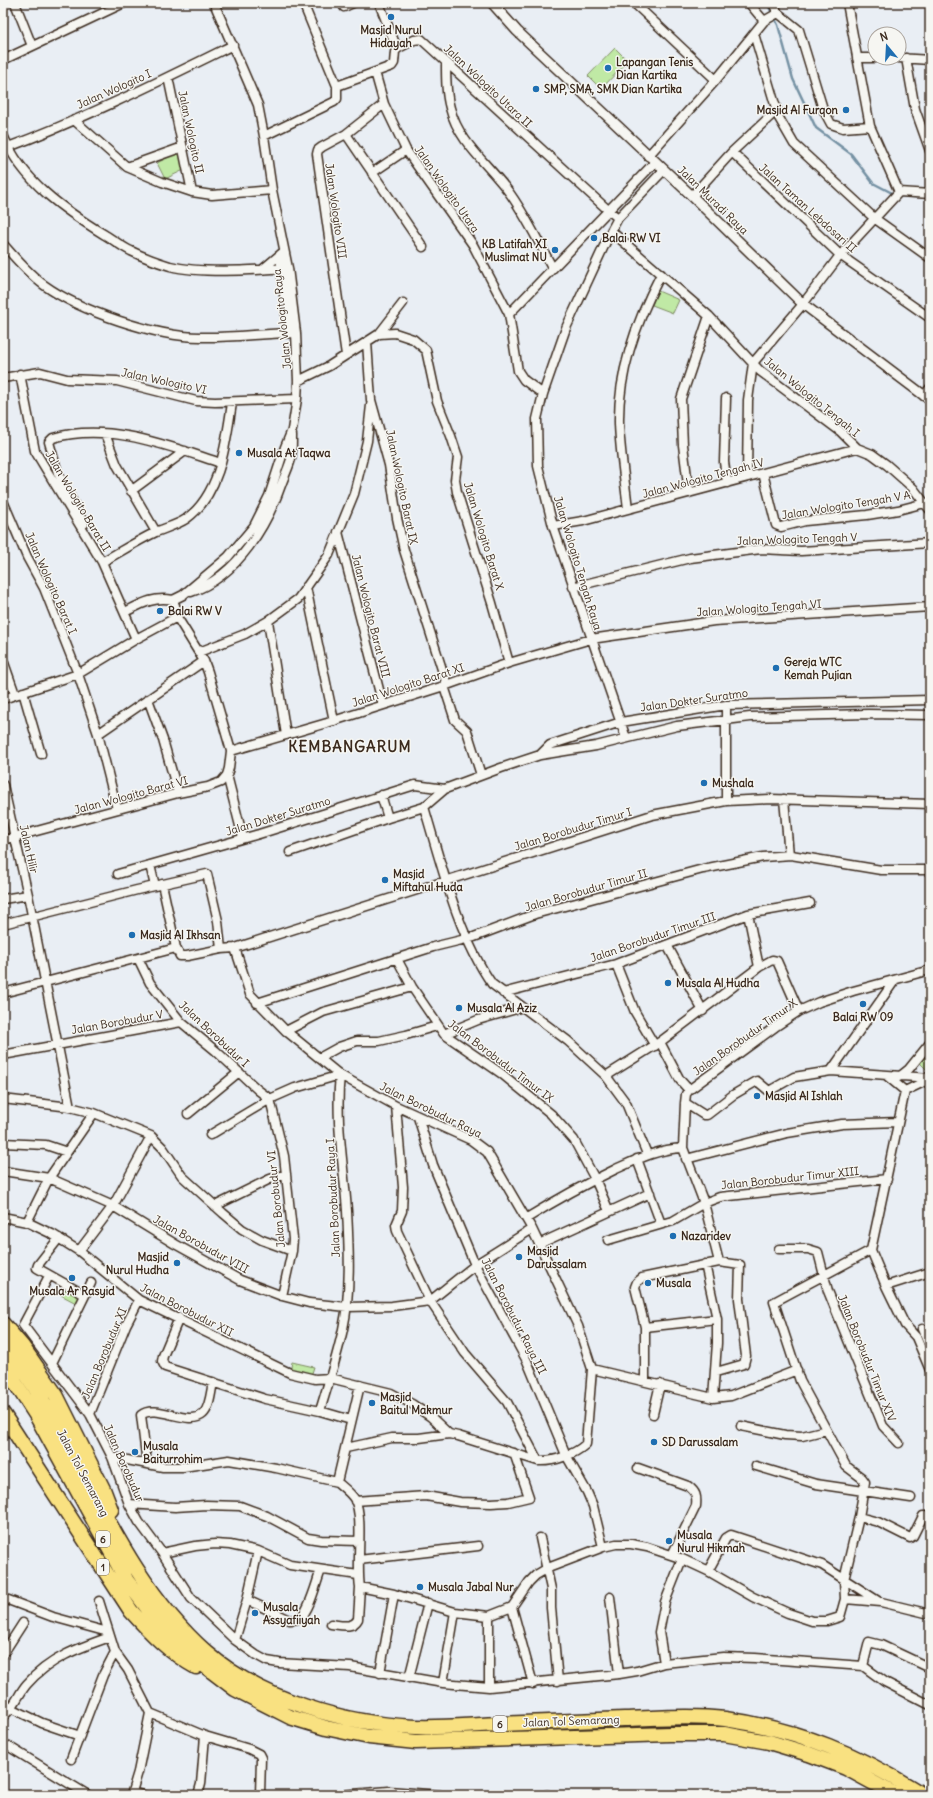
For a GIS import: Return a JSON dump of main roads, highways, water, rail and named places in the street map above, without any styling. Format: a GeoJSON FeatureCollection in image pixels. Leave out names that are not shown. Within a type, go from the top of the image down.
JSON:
{"type":"FeatureCollection","features":[{"type":"Feature","properties":{"kind":"highway"},"geometry":{"type":"LineString","coordinates":[[3,1324],[22,1346],[56,1395],[103,1489],[126,1552]]}},
{"type":"Feature","properties":{"kind":"highway","name":"Jalan Tol Semarang"},"geometry":{"type":"LineString","coordinates":[[3,1344],[14,1356],[49,1411],[126,1552],[169,1614],[208,1654],[246,1680],[294,1703],[367,1722],[416,1727],[669,1718],[722,1719],[769,1727],[810,1738],[852,1754],[888,1773],[923,1795]]}},
{"type":"Feature","properties":{"kind":"highway","name":"Jalan Tol Semarang"},"geometry":{"type":"LineString","coordinates":[[3,1364],[36,1415],[126,1581],[158,1622],[201,1663],[234,1689],[290,1717],[326,1728],[369,1737],[416,1742],[670,1734],[724,1734],[770,1742],[809,1754],[846,1768],[896,1795]]}},
{"type":"Feature","properties":{"kind":"highway","name":"1"},"geometry":{"type":"LineString","coordinates":[[3,1414],[131,1611],[155,1637],[186,1662],[234,1689]]}},
{"type":"Feature","properties":{"kind":"waterway"},"geometry":{"type":"LineString","coordinates":[[125,5],[131,3]]}},
{"type":"Feature","properties":{"kind":"waterway"},"geometry":{"type":"LineString","coordinates":[[767,3],[778,25],[793,79],[816,128],[851,154],[873,183],[894,194]]}},
{"type":"Feature","properties":{"kind":"waterway"},"geometry":{"type":"LineString","coordinates":[[899,196],[916,197]]}},
{"type":"Feature","properties":{"kind":"place","name":"Masjid Nurul Hidayah"},"geometry":{"type":"Point","coordinates":[391,17]}},
{"type":"Feature","properties":{"kind":"place","name":"Lapangan Tenis Dian Kartika"},"geometry":{"type":"Point","coordinates":[608,68]}},
{"type":"Feature","properties":{"kind":"place","name":"SMP, SMA, SMK Dian Kartika"},"geometry":{"type":"Point","coordinates":[536,89]}},
{"type":"Feature","properties":{"kind":"place","name":"Masjid Al Furqon"},"geometry":{"type":"Point","coordinates":[846,110]}},
{"type":"Feature","properties":{"kind":"place","name":"Balai RW VI"},"geometry":{"type":"Point","coordinates":[594,238]}},
{"type":"Feature","properties":{"kind":"place","name":"KB Latifah XI Muslimat NU"},"geometry":{"type":"Point","coordinates":[555,250]}},
{"type":"Feature","properties":{"kind":"place","name":"Musala At Taqwa"},"geometry":{"type":"Point","coordinates":[239,453]}},
{"type":"Feature","properties":{"kind":"place","name":"Balai RW V"},"geometry":{"type":"Point","coordinates":[160,611]}},
{"type":"Feature","properties":{"kind":"place","name":"Gereja WTC Kemah Pujian"},"geometry":{"type":"Point","coordinates":[776,668]}},
{"type":"Feature","properties":{"kind":"place","name":"Mushala"},"geometry":{"type":"Point","coordinates":[704,783]}},
{"type":"Feature","properties":{"kind":"place","name":"Masjid Miftahul Huda"},"geometry":{"type":"Point","coordinates":[385,880]}},
{"type":"Feature","properties":{"kind":"place","name":"Masjid Al Ikhsan"},"geometry":{"type":"Point","coordinates":[132,935]}},
{"type":"Feature","properties":{"kind":"place","name":"Musala Al Hudha"},"geometry":{"type":"Point","coordinates":[668,983]}},
{"type":"Feature","properties":{"kind":"place","name":"Balai RW 09"},"geometry":{"type":"Point","coordinates":[863,1004]}},
{"type":"Feature","properties":{"kind":"place","name":"Musala Al Aziz"},"geometry":{"type":"Point","coordinates":[459,1008]}},
{"type":"Feature","properties":{"kind":"place","name":"Masjid Al Ishlah"},"geometry":{"type":"Point","coordinates":[757,1096]}},
{"type":"Feature","properties":{"kind":"place","name":"Nazaridev"},"geometry":{"type":"Point","coordinates":[673,1236]}},
{"type":"Feature","properties":{"kind":"place","name":"Masjid Darussalam"},"geometry":{"type":"Point","coordinates":[519,1257]}},
{"type":"Feature","properties":{"kind":"place","name":"Masjid Nurul Hudha"},"geometry":{"type":"Point","coordinates":[177,1263]}},
{"type":"Feature","properties":{"kind":"place","name":"Musala Ar Rasyid"},"geometry":{"type":"Point","coordinates":[72,1278]}},
{"type":"Feature","properties":{"kind":"place","name":"Musala"},"geometry":{"type":"Point","coordinates":[648,1283]}},
{"type":"Feature","properties":{"kind":"place","name":"Masjid Baitul Makmur"},"geometry":{"type":"Point","coordinates":[372,1403]}},
{"type":"Feature","properties":{"kind":"place","name":"SD Darussalam"},"geometry":{"type":"Point","coordinates":[654,1442]}},
{"type":"Feature","properties":{"kind":"place","name":"Musala Baiturrohim"},"geometry":{"type":"Point","coordinates":[135,1452]}},
{"type":"Feature","properties":{"kind":"place","name":"Musala Nurul Hikmah"},"geometry":{"type":"Point","coordinates":[669,1541]}},
{"type":"Feature","properties":{"kind":"place","name":"Musala Jabal Nur"},"geometry":{"type":"Point","coordinates":[420,1587]}},
{"type":"Feature","properties":{"kind":"place","name":"Musala Assyafiiyah"},"geometry":{"type":"Point","coordinates":[255,1613]}},
{"type":"Feature","properties":{"kind":"district","name":"KEMBANGARUM"},"geometry":{"type":"Point","coordinates":[350,746]}}]}
